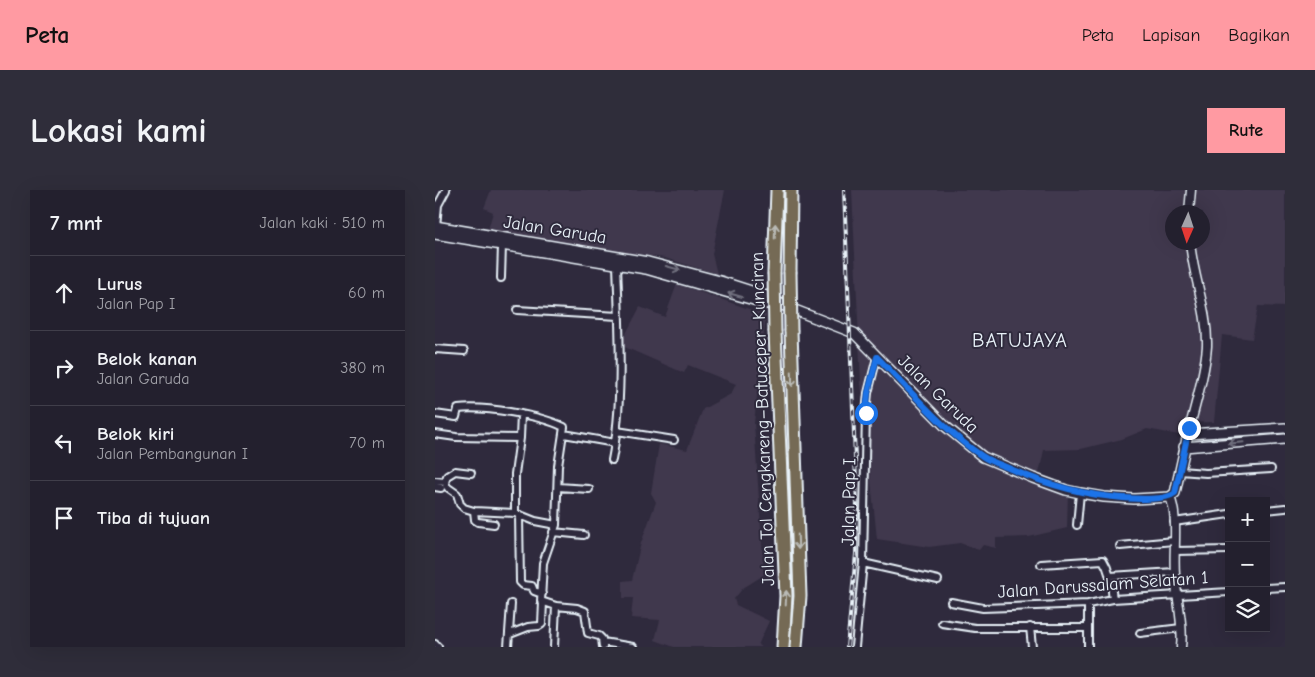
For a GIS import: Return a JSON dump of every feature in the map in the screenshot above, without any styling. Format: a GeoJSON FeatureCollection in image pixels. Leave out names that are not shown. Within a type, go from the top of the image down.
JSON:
{"type":"FeatureCollection","features":[{"type":"Feature","properties":{"kind":"highway","name":"Jalan Tol Cengkareng–Batuceper–Kunciran"},"geometry":{"type":"LineString","coordinates":[[777,190],[774,273],[786,596],[783,647]]}},
{"type":"Feature","properties":{"kind":"highway","name":"Jalan Tol Cengkareng–Batuceper–Kunciran"},"geometry":{"type":"LineString","coordinates":[[791,190],[791,331],[800,596],[796,647]]}},
{"type":"Feature","properties":{"kind":"main road","name":"Jalan Garuda"},"geometry":{"type":"LineString","coordinates":[[435,226],[617,264],[647,266]]}},
{"type":"Feature","properties":{"kind":"main road","name":"Jalan Garuda"},"geometry":{"type":"LineString","coordinates":[[435,234],[502,245],[521,244]]}},
{"type":"Feature","properties":{"kind":"main road","name":"Jalan Garuda"},"geometry":{"type":"LineString","coordinates":[[546,249],[647,266],[718,285],[771,305],[782,305],[854,333],[945,426],[983,457],[1026,476],[1066,490],[1104,497],[1134,499],[1170,497]]}},
{"type":"Feature","properties":{"kind":"main road"},"geometry":{"type":"LineString","coordinates":[[1170,497],[1175,493],[1188,434],[1285,428]]}},
{"type":"Feature","properties":{"kind":"main road"},"geometry":{"type":"LineString","coordinates":[[1184,447],[1285,439]]}},
{"type":"Feature","properties":{"kind":"street"},"geometry":{"type":"LineString","coordinates":[[435,226],[439,205],[446,190]]}},
{"type":"Feature","properties":{"kind":"street"},"geometry":{"type":"LineString","coordinates":[[1190,205],[1191,190]]}},
{"type":"Feature","properties":{"kind":"street"},"geometry":{"type":"LineString","coordinates":[[501,278],[502,245]]}},
{"type":"Feature","properties":{"kind":"street"},"geometry":{"type":"LineString","coordinates":[[1188,434],[1207,346],[1192,250]]}},
{"type":"Feature","properties":{"kind":"street"},"geometry":{"type":"LineString","coordinates":[[612,460],[617,431],[619,390],[617,264]]}},
{"type":"Feature","properties":{"kind":"street"},"geometry":{"type":"LineString","coordinates":[[517,310],[619,316]]}},
{"type":"Feature","properties":{"kind":"street"},"geometry":{"type":"LineString","coordinates":[[435,349],[464,351]]}},
{"type":"Feature","properties":{"kind":"street","name":"Jalan Pap I"},"geometry":{"type":"LineString","coordinates":[[855,647],[863,563],[866,413],[868,393],[877,357]]}},
{"type":"Feature","properties":{"kind":"street"},"geometry":{"type":"LineString","coordinates":[[435,414],[456,417],[459,409],[471,407],[521,414],[563,425],[565,428],[558,466],[556,525],[543,563],[542,624],[510,634]]}},
{"type":"Feature","properties":{"kind":"street"},"geometry":{"type":"LineString","coordinates":[[521,414],[515,474],[520,582],[523,585],[532,586],[534,592],[542,594]]}},
{"type":"Feature","properties":{"kind":"street"},"geometry":{"type":"LineString","coordinates":[[617,431],[674,440]]}},
{"type":"Feature","properties":{"kind":"street"},"geometry":{"type":"LineString","coordinates":[[435,434],[456,437],[520,438]]}},
{"type":"Feature","properties":{"kind":"street"},"geometry":{"type":"LineString","coordinates":[[565,434],[615,443]]}},
{"type":"Feature","properties":{"kind":"street"},"geometry":{"type":"LineString","coordinates":[[1180,471],[1205,473],[1271,469]]}},
{"type":"Feature","properties":{"kind":"street"},"geometry":{"type":"LineString","coordinates":[[471,473],[455,471],[447,476],[445,482],[447,487],[457,494],[460,504],[464,508],[474,511],[517,514],[535,521],[556,525]]}},
{"type":"Feature","properties":{"kind":"street"},"geometry":{"type":"LineString","coordinates":[[435,481],[445,482]]}},
{"type":"Feature","properties":{"kind":"street"},"geometry":{"type":"LineString","coordinates":[[558,487],[589,490]]}},
{"type":"Feature","properties":{"kind":"street"},"geometry":{"type":"LineString","coordinates":[[1077,525],[1080,492]]}},
{"type":"Feature","properties":{"kind":"street"},"geometry":{"type":"LineString","coordinates":[[1170,497],[1174,507],[1175,572],[1181,628],[1181,647]]}},
{"type":"Feature","properties":{"kind":"street"},"geometry":{"type":"LineString","coordinates":[[1270,510],[1285,508]]}},
{"type":"Feature","properties":{"kind":"street"},"geometry":{"type":"LineString","coordinates":[[474,511],[477,522],[494,524]]}},
{"type":"Feature","properties":{"kind":"street"},"geometry":{"type":"LineString","coordinates":[[1174,522],[1225,515]]}},
{"type":"Feature","properties":{"kind":"street"},"geometry":{"type":"LineString","coordinates":[[553,532],[584,535]]}},
{"type":"Feature","properties":{"kind":"street"},"geometry":{"type":"LineString","coordinates":[[1120,546],[1175,541]]}},
{"type":"Feature","properties":{"kind":"street"},"geometry":{"type":"LineString","coordinates":[[1175,551],[1225,550]]}},
{"type":"Feature","properties":{"kind":"street"},"geometry":{"type":"LineString","coordinates":[[1041,564],[1103,560],[1110,576],[1113,600]]}},
{"type":"Feature","properties":{"kind":"street"},"geometry":{"type":"LineString","coordinates":[[863,563],[938,580]]}},
{"type":"Feature","properties":{"kind":"street"},"geometry":{"type":"LineString","coordinates":[[1110,576],[1175,572]]}},
{"type":"Feature","properties":{"kind":"street"},"geometry":{"type":"LineString","coordinates":[[1270,588],[1285,587]]}},
{"type":"Feature","properties":{"kind":"street","name":"Jalan Darussalam Selatan 1"},"geometry":{"type":"LineString","coordinates":[[951,602],[983,608],[1088,604],[1113,600],[1225,592]]}},
{"type":"Feature","properties":{"kind":"street"},"geometry":{"type":"LineString","coordinates":[[543,602],[585,611],[588,633],[599,636],[603,644],[633,647]]}},
{"type":"Feature","properties":{"kind":"street"},"geometry":{"type":"LineString","coordinates":[[508,647],[511,604]]}},
{"type":"Feature","properties":{"kind":"street"},"geometry":{"type":"LineString","coordinates":[[1088,604],[1088,647]]}},
{"type":"Feature","properties":{"kind":"street"},"geometry":{"type":"LineString","coordinates":[[554,647],[557,606]]}},
{"type":"Feature","properties":{"kind":"street"},"geometry":{"type":"LineString","coordinates":[[942,623],[975,628],[1088,628]]}},
{"type":"Feature","properties":{"kind":"street"},"geometry":{"type":"LineString","coordinates":[[1030,627],[1032,647]]}},
{"type":"Feature","properties":{"kind":"street"},"geometry":{"type":"LineString","coordinates":[[1139,633],[1181,628]]}},
{"type":"Feature","properties":{"kind":"street"},"geometry":{"type":"LineString","coordinates":[[435,644],[439,647]]}},
{"type":"Feature","properties":{"kind":"shaded area"},"geometry":{"type":"Polygon","coordinates":[[[491,190],[725,190],[712,254],[717,274],[665,258],[488,230],[493,212],[484,208],[491,190]]]}},
{"type":"Feature","properties":{"kind":"shaded area"},"geometry":{"type":"Polygon","coordinates":[[[852,190],[1285,190],[1285,307],[1258,306],[1252,339],[1222,335],[1214,422],[1180,423],[1179,435],[1147,429],[1122,439],[1081,449],[1044,450],[1038,478],[1068,491],[1067,528],[1029,537],[996,538],[996,548],[983,545],[979,550],[960,543],[929,547],[877,539],[861,384],[852,190]]]}},
{"type":"Feature","properties":{"kind":"shaded area"},"geometry":{"type":"Polygon","coordinates":[[[677,284],[766,315],[754,423],[764,575],[743,588],[734,599],[736,605],[769,621],[758,645],[761,647],[674,647],[655,640],[660,620],[631,618],[633,598],[623,598],[623,581],[632,580],[641,543],[656,502],[651,493],[659,444],[687,450],[703,409],[731,394],[736,384],[688,365],[684,373],[620,345],[640,307],[665,317],[677,284]]]}},
{"type":"Feature","properties":{"kind":"railway"},"geometry":{"type":"LineString","coordinates":[[844,190],[857,507],[856,554],[847,647]]}},
{"type":"Feature","properties":{"kind":"district","name":"BATUJAYA"},"geometry":{"type":"Point","coordinates":[1020,340]}},
{"type":"Feature","properties":{"kind":"route"},"geometry":{"type":"LineString","coordinates":[[866,413],[868,393],[877,357],[945,426],[983,457],[1019,473],[1066,490],[1104,497],[1134,499],[1170,497],[1175,493],[1189,428]]}}]}
